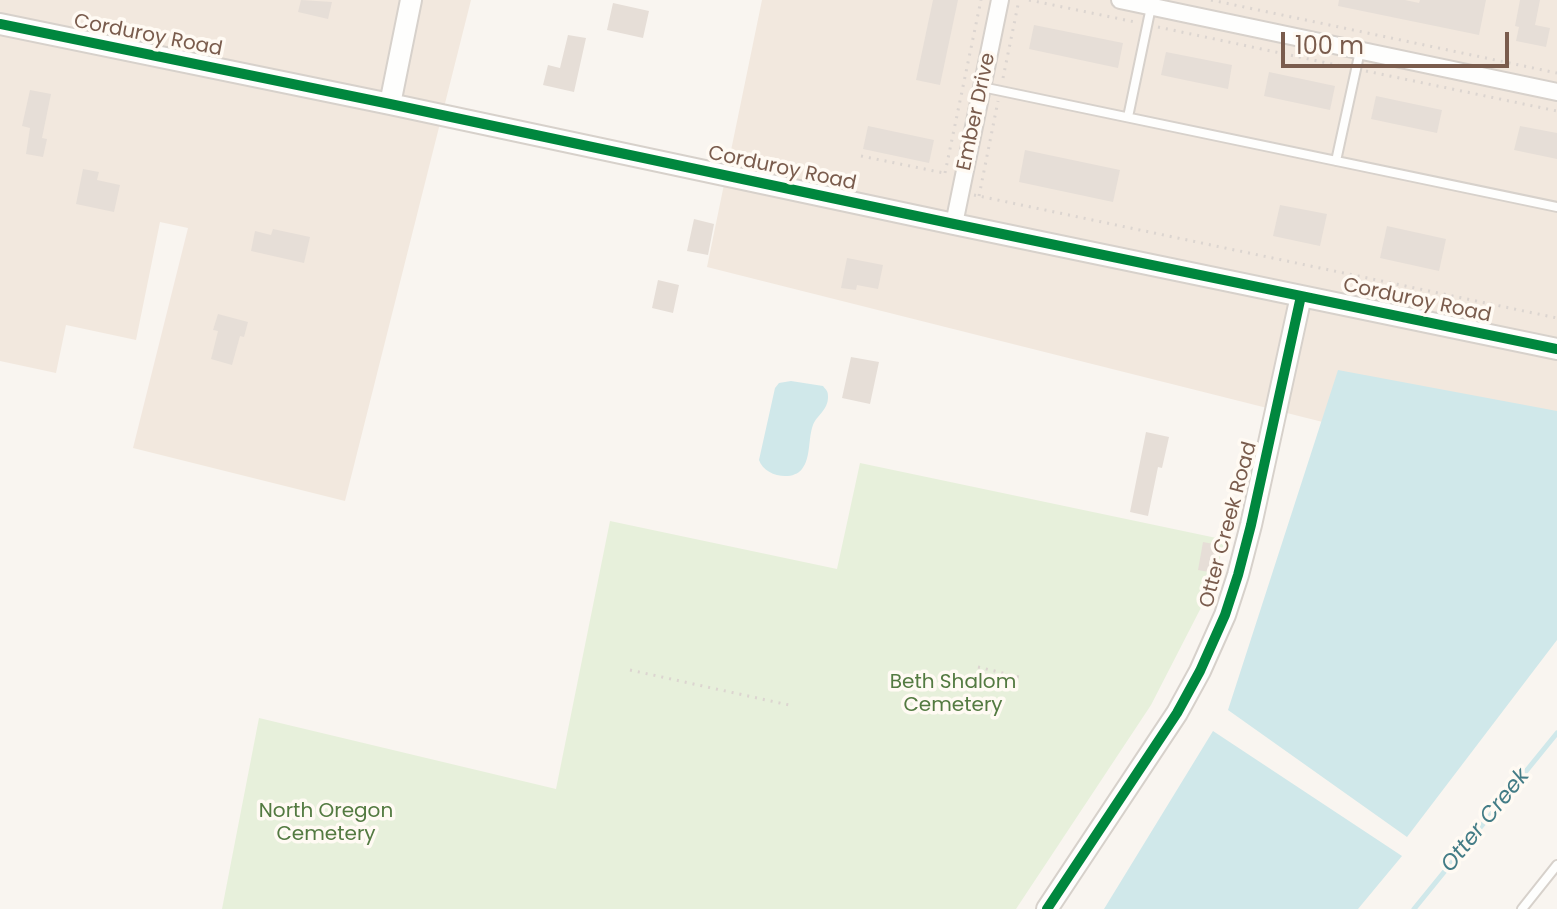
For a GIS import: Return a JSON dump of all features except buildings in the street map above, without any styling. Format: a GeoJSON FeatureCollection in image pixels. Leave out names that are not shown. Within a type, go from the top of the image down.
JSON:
{"type":"FeatureCollection","features":[{"type":"Feature","properties":{"kind":"street"},"geometry":{"type":"LineString","coordinates":[[390,104],[411,0]]}},
{"type":"Feature","properties":{"kind":"street","name":"Ember Drive"},"geometry":{"type":"LineString","coordinates":[[954,224],[1000,0]]}},
{"type":"Feature","properties":{"kind":"street"},"geometry":{"type":"LineString","coordinates":[[1120,0],[1557,92]]}},
{"type":"Feature","properties":{"kind":"street","name":"Corduroy Road"},"geometry":{"type":"LineString","coordinates":[[0,24],[1557,349]]}},
{"type":"Feature","properties":{"kind":"street","name":"Otter Creek Road"},"geometry":{"type":"LineString","coordinates":[[1047,909],[1177,713],[1225,615],[1251,525],[1301,296]]}},
{"type":"Feature","properties":{"kind":"lane"},"geometry":{"type":"LineString","coordinates":[[1128,117],[1151,7]]}},
{"type":"Feature","properties":{"kind":"lane"},"geometry":{"type":"LineString","coordinates":[[1336,161],[1360,51]]}},
{"type":"Feature","properties":{"kind":"lane"},"geometry":{"type":"LineString","coordinates":[[982,87],[1557,207]]}},
{"type":"Feature","properties":{"kind":"lane"},"geometry":{"type":"LineString","coordinates":[[1522,909],[1557,865]]}},
{"type":"Feature","properties":{"kind":"path"},"geometry":{"type":"LineString","coordinates":[[945,173],[981,0]]}},
{"type":"Feature","properties":{"kind":"path"},"geometry":{"type":"LineString","coordinates":[[1029,0],[1557,111]]}},
{"type":"Feature","properties":{"kind":"path"},"geometry":{"type":"LineString","coordinates":[[1211,0],[1557,73]]}},
{"type":"Feature","properties":{"kind":"path"},"geometry":{"type":"LineString","coordinates":[[861,156],[945,173],[962,184],[1557,318]]}},
{"type":"Feature","properties":{"kind":"path"},"geometry":{"type":"LineString","coordinates":[[978,667],[1019,677]]}},
{"type":"Feature","properties":{"kind":"path"},"geometry":{"type":"LineString","coordinates":[[630,670],[789,705]]}},
{"type":"Feature","properties":{"kind":"shaded area"},"geometry":{"type":"Polygon","coordinates":[[[0,0],[471,0],[345,501],[133,448],[188,228],[160,222],[136,340],[66,325],[56,373],[0,361],[0,0]]]}},
{"type":"Feature","properties":{"kind":"shaded area"},"geometry":{"type":"Polygon","coordinates":[[[762,0],[1557,0],[1557,481],[707,267],[762,0]]]}},
{"type":"Feature","properties":{"kind":"green space","name":"Beth Shalom Cemetery"},"geometry":{"type":"Polygon","coordinates":[[[860,463],[1226,540],[1208,594],[1151,705],[1016,909],[222,909],[259,718],[556,789],[610,521],[837,569],[860,463]]]}},
{"type":"Feature","properties":{"kind":"water"},"geometry":{"type":"Polygon","coordinates":[[[1338,370],[1557,411],[1557,640],[1407,837],[1228,710],[1338,370]]]}},
{"type":"Feature","properties":{"kind":"water"},"geometry":{"type":"Polygon","coordinates":[[[791,381],[823,386],[828,397],[813,425],[805,464],[797,473],[785,476],[766,470],[759,460],[775,388],[779,383],[791,381]]]}},
{"type":"Feature","properties":{"kind":"water"},"geometry":{"type":"Polygon","coordinates":[[[1213,731],[1402,856],[1358,909],[1104,909],[1213,731]]]}},
{"type":"Feature","properties":{"kind":"waterway","name":"Otter Creek"},"geometry":{"type":"LineString","coordinates":[[1414,909],[1557,733]]}},
{"type":"Feature","properties":{"kind":"cycle path"},"geometry":{"type":"LineString","coordinates":[[0,24],[1557,349]]}},
{"type":"Feature","properties":{"kind":"cycle path"},"geometry":{"type":"LineString","coordinates":[[1047,909],[1177,713],[1225,615],[1251,525],[1301,296]]}},
{"type":"Feature","properties":{"kind":"park label","name":"North Oregon Cemetery"},"geometry":{"type":"Point","coordinates":[326,824]}}]}
